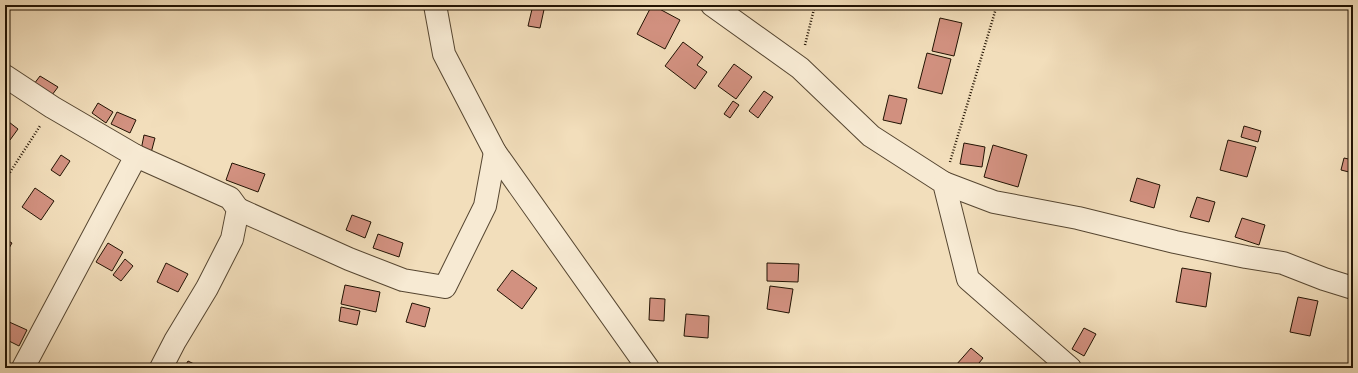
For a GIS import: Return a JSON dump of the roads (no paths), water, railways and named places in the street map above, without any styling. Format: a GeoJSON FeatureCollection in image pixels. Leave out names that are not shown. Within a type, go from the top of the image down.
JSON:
{"type":"FeatureCollection","features":[{"type":"Feature","properties":{"kind":"street"},"geometry":{"type":"LineString","coordinates":[[435,5],[444,54],[494,152],[648,368]]}},
{"type":"Feature","properties":{"kind":"street"},"geometry":{"type":"LineString","coordinates":[[712,5],[800,68],[871,136],[944,183],[994,202],[1078,218],[1239,256],[1283,262],[1324,279],[1353,288]]}},
{"type":"Feature","properties":{"kind":"street"},"geometry":{"type":"LineString","coordinates":[[5,76],[52,107],[136,156],[230,198],[238,210],[350,259],[403,280],[446,287],[485,206],[494,152]]}},
{"type":"Feature","properties":{"kind":"street"},"geometry":{"type":"LineString","coordinates":[[23,368],[136,156]]}},
{"type":"Feature","properties":{"kind":"street"},"geometry":{"type":"LineString","coordinates":[[944,183],[968,279],[1070,368]]}},
{"type":"Feature","properties":{"kind":"street"},"geometry":{"type":"LineString","coordinates":[[161,368],[175,341],[207,288],[232,239],[238,210]]}}]}
